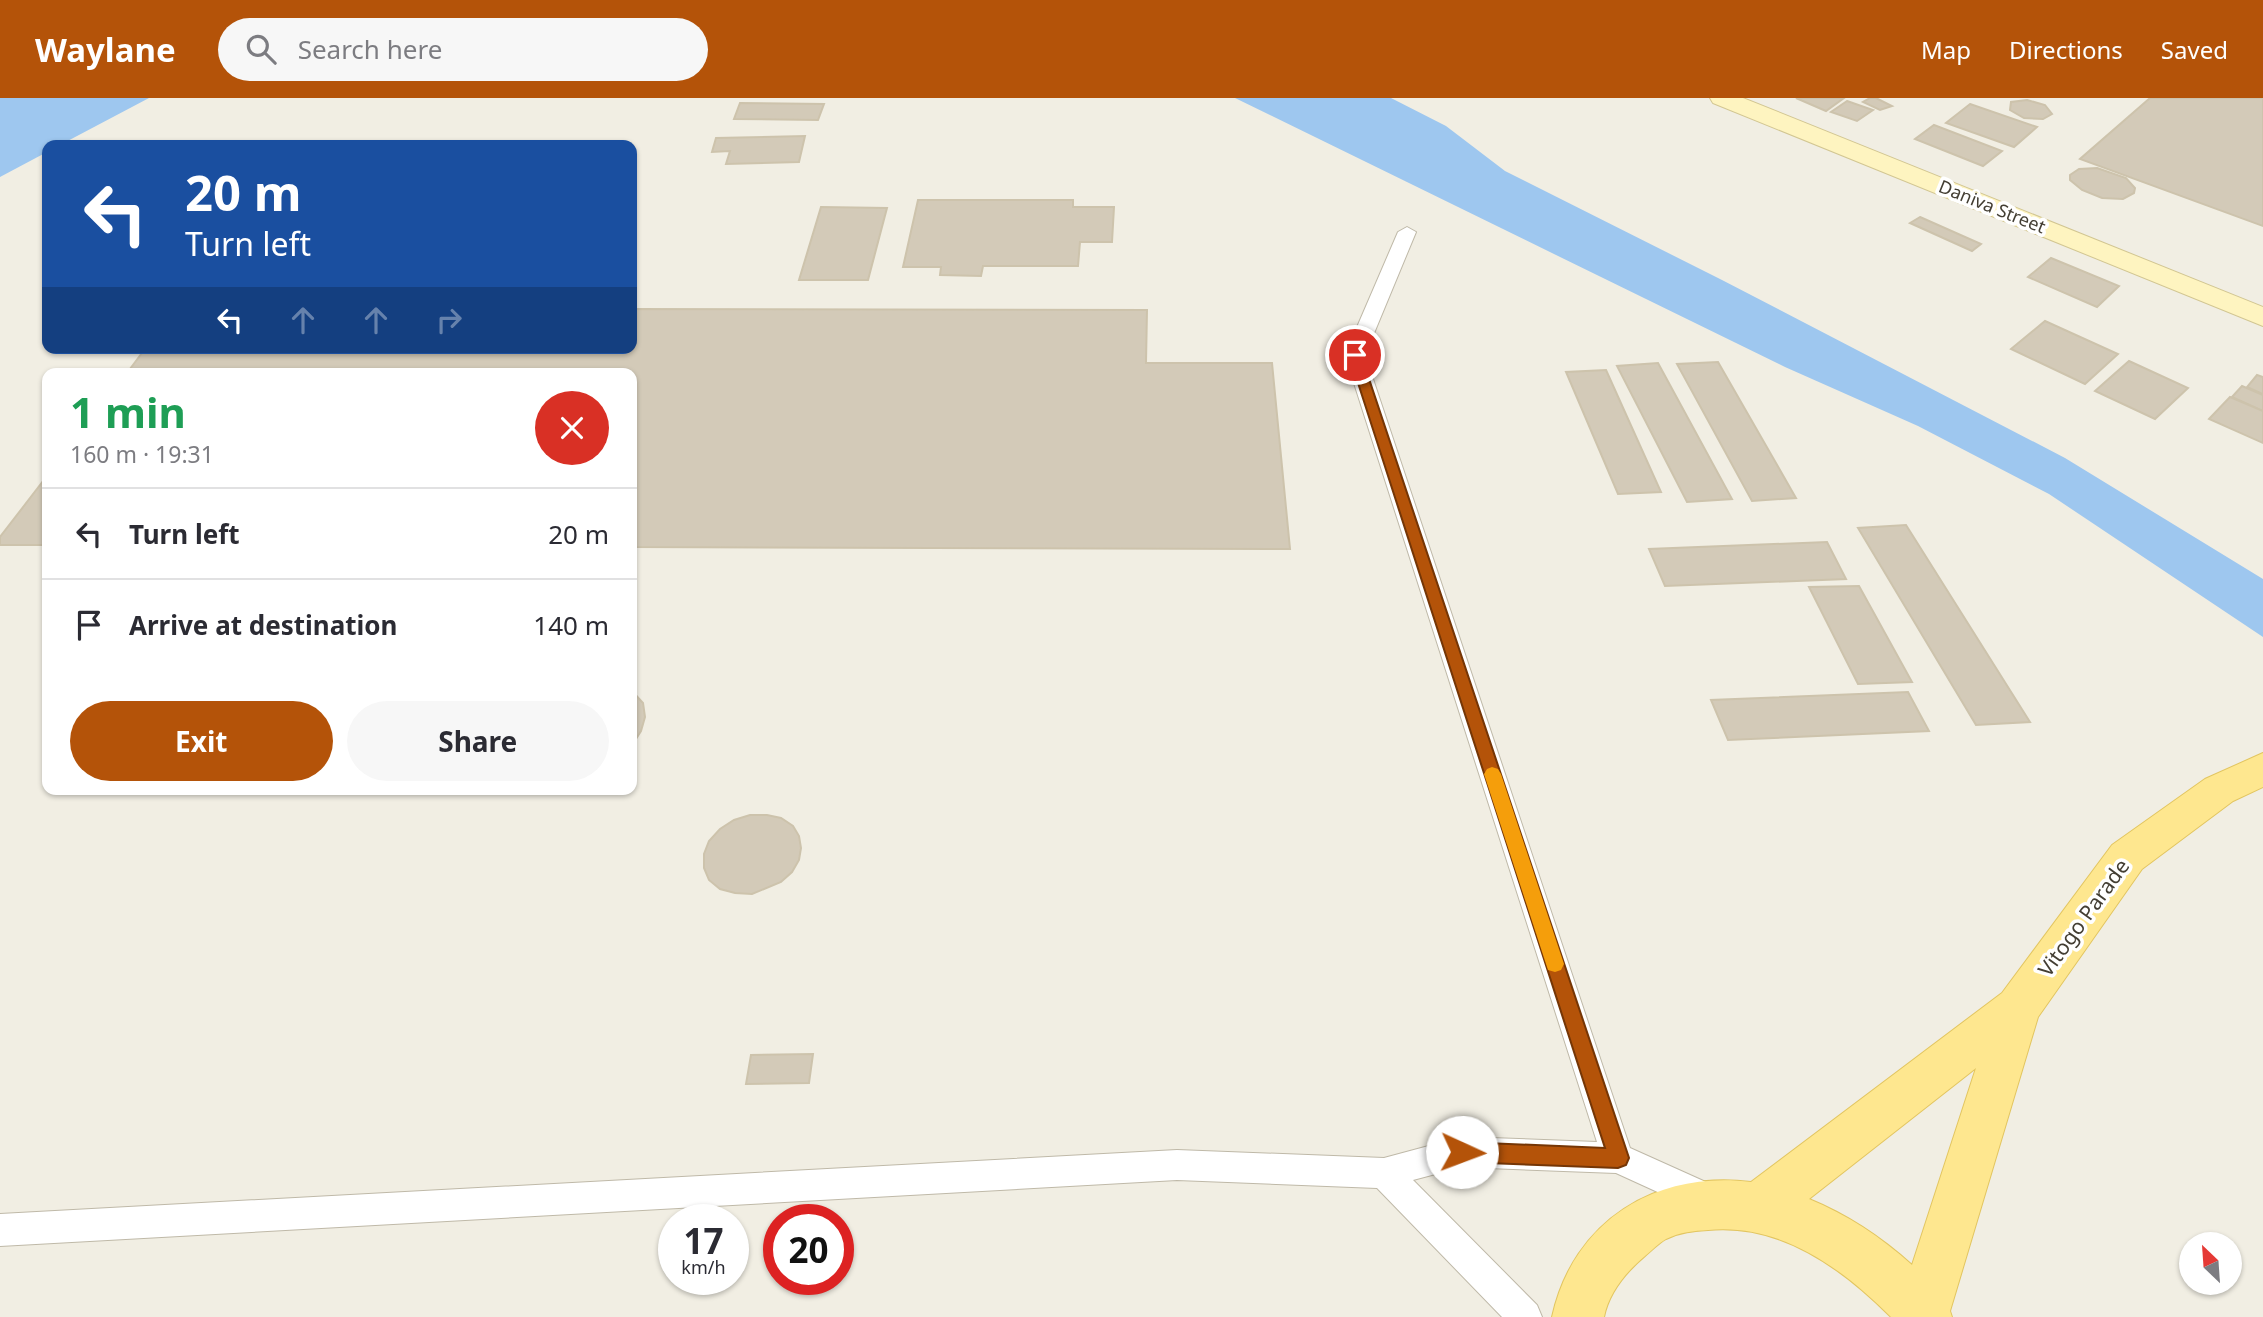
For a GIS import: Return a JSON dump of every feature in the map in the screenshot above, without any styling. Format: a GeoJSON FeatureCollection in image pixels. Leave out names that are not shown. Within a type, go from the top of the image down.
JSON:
{"type":"FeatureCollection","features":[{"type":"Feature","properties":{"kind":"main road","name":"Vitogo Parade"},"geometry":{"type":"LineString","coordinates":[[1924,1315],[2018,1008],[2127,857],[2219,790],[2263,769]]}},
{"type":"Feature","properties":{"kind":"main road","name":"Vitogo Parade"},"geometry":{"type":"LineString","coordinates":[[1739,1205],[2018,1008]]}},
{"type":"Feature","properties":{"kind":"main road"},"geometry":{"type":"LineString","coordinates":[[1578,1317],[1597,1267],[1629,1232],[1670,1211],[1739,1205],[1800,1219],[1841,1239],[1880,1267],[1924,1315]]}},
{"type":"Feature","properties":{"kind":"street","name":"Daniva Street"},"geometry":{"type":"LineString","coordinates":[[1721,98],[2263,317]]}},
{"type":"Feature","properties":{"kind":"lane"},"geometry":{"type":"LineString","coordinates":[[1407,232],[1355,355],[1618,1158]]}},
{"type":"Feature","properties":{"kind":"lane"},"geometry":{"type":"LineString","coordinates":[[0,1230],[1177,1165],[1384,1173],[1462,1152],[1618,1158],[1739,1205]]}},
{"type":"Feature","properties":{"kind":"lane"},"geometry":{"type":"LineString","coordinates":[[1384,1173],[1525,1317]]}},
{"type":"Feature","properties":{"kind":"water"},"geometry":{"type":"Polygon","coordinates":[[[0,98],[149,98],[69,140],[42,140],[42,155],[0,177],[0,98]]]}},
{"type":"Feature","properties":{"kind":"water"},"geometry":{"type":"Polygon","coordinates":[[[1235,98],[1391,98],[1446,126],[1505,171],[2065,458],[2263,579],[2263,637],[2049,494],[1918,426],[1785,367],[1235,98]]]}},
{"type":"Feature","properties":{"kind":"building"},"geometry":{"type":"Polygon","coordinates":[[[1796,98],[1844,98],[1826,111],[1796,98]]]}},
{"type":"Feature","properties":{"kind":"building"},"geometry":{"type":"Polygon","coordinates":[[[1870,98],[1892,106],[1880,110],[1863,102],[1870,98]]]}},
{"type":"Feature","properties":{"kind":"building"},"geometry":{"type":"Polygon","coordinates":[[[2150,98],[2263,98],[2263,226],[2080,159],[2150,98]]]}},
{"type":"Feature","properties":{"kind":"building"},"geometry":{"type":"Polygon","coordinates":[[[2027,100],[2045,105],[2052,114],[2043,119],[2024,118],[2010,110],[2011,102],[2027,100]]]}},
{"type":"Feature","properties":{"kind":"building"},"geometry":{"type":"Polygon","coordinates":[[[1847,101],[1873,110],[1857,121],[1831,112],[1847,101]]]}},
{"type":"Feature","properties":{"kind":"building"},"geometry":{"type":"Polygon","coordinates":[[[740,103],[824,104],[818,120],[734,119],[740,103]]]}},
{"type":"Feature","properties":{"kind":"building"},"geometry":{"type":"Polygon","coordinates":[[[1970,104],[2037,127],[2014,147],[1946,123],[1970,104]]]}},
{"type":"Feature","properties":{"kind":"building"},"geometry":{"type":"Polygon","coordinates":[[[1934,125],[2002,151],[1983,166],[1915,139],[1934,125]]]}},
{"type":"Feature","properties":{"kind":"building"},"geometry":{"type":"Polygon","coordinates":[[[805,136],[799,162],[726,164],[730,151],[712,152],[716,138],[805,136]]]}},
{"type":"Feature","properties":{"kind":"building"},"geometry":{"type":"Polygon","coordinates":[[[2097,168],[2126,178],[2135,188],[2134,193],[2123,199],[2102,198],[2082,190],[2070,180],[2070,175],[2079,169],[2097,168]]]}},
{"type":"Feature","properties":{"kind":"building"},"geometry":{"type":"Polygon","coordinates":[[[918,200],[1073,200],[1073,207],[1114,207],[1112,242],[1080,242],[1078,266],[983,266],[981,276],[940,275],[941,267],[903,267],[918,200]]]}},
{"type":"Feature","properties":{"kind":"building"},"geometry":{"type":"Polygon","coordinates":[[[821,207],[887,208],[868,280],[799,280],[821,207]]]}},
{"type":"Feature","properties":{"kind":"building"},"geometry":{"type":"Polygon","coordinates":[[[1920,217],[1981,244],[1972,251],[1910,223],[1920,217]]]}},
{"type":"Feature","properties":{"kind":"building"},"geometry":{"type":"Polygon","coordinates":[[[2051,258],[2119,286],[2097,307],[2028,277],[2051,258]]]}},
{"type":"Feature","properties":{"kind":"building"},"geometry":{"type":"Polygon","coordinates":[[[637,309],[1147,310],[1146,363],[1272,363],[1290,549],[637,547],[637,368],[131,368],[141,354],[637,354],[637,309]]]}},
{"type":"Feature","properties":{"kind":"building"},"geometry":{"type":"Polygon","coordinates":[[[2045,321],[2118,354],[2085,384],[2011,349],[2045,321]]]}},
{"type":"Feature","properties":{"kind":"building"},"geometry":{"type":"Polygon","coordinates":[[[2129,361],[2188,388],[2155,419],[2095,391],[2129,361]]]}},
{"type":"Feature","properties":{"kind":"building"},"geometry":{"type":"Polygon","coordinates":[[[1718,362],[1796,498],[1752,501],[1677,364],[1718,362]]]}},
{"type":"Feature","properties":{"kind":"building"},"geometry":{"type":"Polygon","coordinates":[[[1658,363],[1732,499],[1687,502],[1617,366],[1658,363]]]}},
{"type":"Feature","properties":{"kind":"building"},"geometry":{"type":"Polygon","coordinates":[[[1606,370],[1661,492],[1618,494],[1566,372],[1606,370]]]}},
{"type":"Feature","properties":{"kind":"building"},"geometry":{"type":"Polygon","coordinates":[[[2257,375],[2263,377],[2263,394],[2247,387],[2257,375]]]}},
{"type":"Feature","properties":{"kind":"building"},"geometry":{"type":"Polygon","coordinates":[[[2242,386],[2263,395],[2263,411],[2232,397],[2242,386]]]}},
{"type":"Feature","properties":{"kind":"building"},"geometry":{"type":"Polygon","coordinates":[[[2230,397],[2263,411],[2263,443],[2209,419],[2230,397]]]}},
{"type":"Feature","properties":{"kind":"building"},"geometry":{"type":"Polygon","coordinates":[[[42,482],[42,545],[0,545],[0,537],[42,482]]]}},
{"type":"Feature","properties":{"kind":"building"},"geometry":{"type":"Polygon","coordinates":[[[1906,525],[2030,722],[1976,725],[1858,528],[1906,525]]]}},
{"type":"Feature","properties":{"kind":"building"},"geometry":{"type":"Polygon","coordinates":[[[1827,542],[1846,579],[1665,586],[1649,549],[1827,542]]]}},
{"type":"Feature","properties":{"kind":"building"},"geometry":{"type":"Polygon","coordinates":[[[1859,586],[1912,682],[1858,684],[1809,587],[1859,586]]]}},
{"type":"Feature","properties":{"kind":"building"},"geometry":{"type":"Polygon","coordinates":[[[1908,692],[1929,731],[1728,740],[1711,700],[1908,692]]]}},
{"type":"Feature","properties":{"kind":"building"},"geometry":{"type":"Polygon","coordinates":[[[637,696],[643,703],[645,717],[637,737],[637,696]]]}},
{"type":"Feature","properties":{"kind":"building"},"geometry":{"type":"Polygon","coordinates":[[[750,815],[781,818],[793,826],[799,836],[799,860],[792,872],[781,882],[752,894],[720,889],[709,880],[704,868],[704,854],[709,841],[720,829],[734,820],[750,815]]]}},
{"type":"Feature","properties":{"kind":"building"},"geometry":{"type":"Polygon","coordinates":[[[813,1054],[809,1083],[746,1084],[751,1055],[813,1054]]]}},
{"type":"Feature","properties":{"kind":"slow traffic"},"geometry":{"type":"LineString","coordinates":[[1492,774],[1555,964]]}},
{"type":"Feature","properties":{"kind":"route"},"geometry":{"type":"LineString","coordinates":[[1355,355],[1618,1158],[1462,1152]]}}]}
